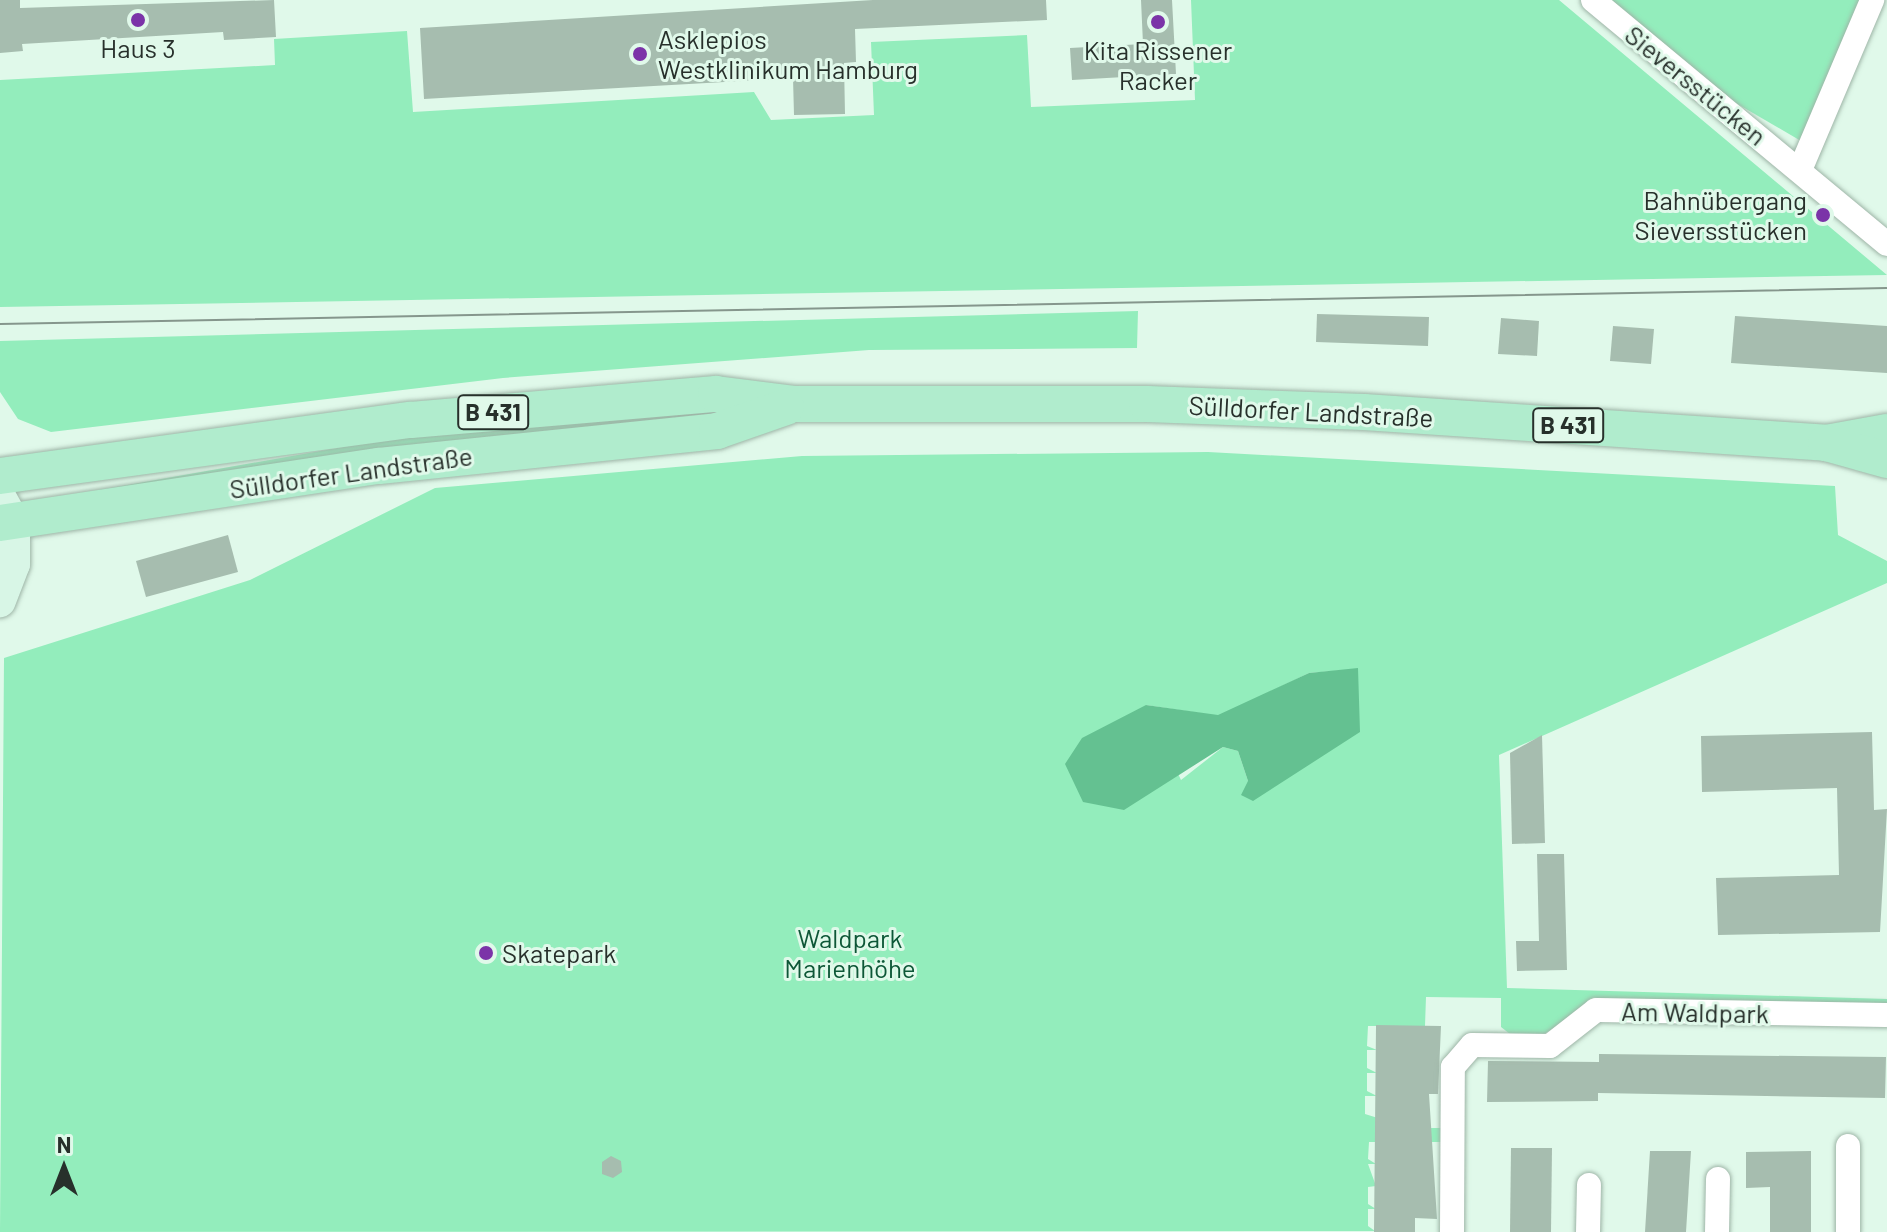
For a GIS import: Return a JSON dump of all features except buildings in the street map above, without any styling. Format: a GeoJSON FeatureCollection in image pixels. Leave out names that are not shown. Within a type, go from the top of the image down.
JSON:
{"type":"FeatureCollection","features":[{"type":"Feature","properties":{"kind":"main road","name":"Sülldorfer Landstraße"},"geometry":{"type":"LineString","coordinates":[[0,476],[577,404],[716,394],[795,404],[1241,406],[1826,443],[1887,460]]}},
{"type":"Feature","properties":{"kind":"main road","name":"Sülldorfer Landstraße"},"geometry":{"type":"LineString","coordinates":[[5,514],[394,464],[717,431],[795,404]]}},
{"type":"Feature","properties":{"kind":"main road","name":"Sülldorfer Landstraße"},"geometry":{"type":"LineString","coordinates":[[1826,443],[1887,432]]}},
{"type":"Feature","properties":{"kind":"main road"},"geometry":{"type":"LineString","coordinates":[[0,601],[14,564],[5,514]]}},
{"type":"Feature","properties":{"kind":"street","name":"Sieversstücken"},"geometry":{"type":"LineString","coordinates":[[1593,0],[1887,244]]}},
{"type":"Feature","properties":{"kind":"street"},"geometry":{"type":"LineString","coordinates":[[1800,170],[1872,0]]}},
{"type":"Feature","properties":{"kind":"street","name":"Am Waldpark"},"geometry":{"type":"LineString","coordinates":[[1452,1232],[1453,1067],[1472,1045],[1550,1046],[1596,1010],[1887,1015]]}},
{"type":"Feature","properties":{"kind":"street"},"geometry":{"type":"LineString","coordinates":[[1848,1146],[1848,1232]]}},
{"type":"Feature","properties":{"kind":"street"},"geometry":{"type":"LineString","coordinates":[[1717,1232],[1718,1179]]}},
{"type":"Feature","properties":{"kind":"street"},"geometry":{"type":"LineString","coordinates":[[1588,1232],[1589,1185]]}},
{"type":"Feature","properties":{"kind":"green space"},"geometry":{"type":"Polygon","coordinates":[[[1191,0],[1559,0],[1887,275],[0,307],[0,80],[275,65],[274,39],[407,31],[413,112],[754,92],[771,120],[874,115],[871,42],[1027,35],[1031,107],[1195,100],[1191,0]]]}},
{"type":"Feature","properties":{"kind":"green space"},"geometry":{"type":"Polygon","coordinates":[[[1611,0],[1861,0],[1801,141],[1734,102],[1611,0]]]}},
{"type":"Feature","properties":{"kind":"green space"},"geometry":{"type":"Polygon","coordinates":[[[1138,311],[1137,348],[869,350],[503,378],[51,432],[18,419],[0,392],[0,341],[1138,311]]]}},
{"type":"Feature","properties":{"kind":"green space"},"geometry":{"type":"Polygon","coordinates":[[[764,407],[31,502],[388,439],[764,407]]]}},
{"type":"Feature","properties":{"kind":"green space","name":"Waldpark Marienhöhe"},"geometry":{"type":"Polygon","coordinates":[[[1208,452],[1835,486],[1838,535],[1887,561],[1887,583],[1499,755],[1507,988],[1887,999],[1887,1007],[1571,1018],[1544,1034],[1510,1034],[1501,1027],[1501,998],[1426,997],[1425,1026],[1368,1026],[1367,1046],[1377,1050],[1367,1050],[1367,1068],[1377,1073],[1367,1073],[1367,1091],[1377,1096],[1365,1096],[1365,1114],[1410,1128],[1444,1128],[1442,1142],[1369,1142],[1368,1159],[1376,1164],[1368,1164],[1376,1186],[1368,1187],[1368,1204],[1376,1209],[1368,1209],[1368,1226],[1375,1231],[0,1232],[4,658],[250,580],[435,488],[802,456],[1208,452]],[[1358,669],[1309,673],[1219,716],[1146,705],[1181,780],[1223,747],[1238,751],[1248,781],[1358,669]]]}},
{"type":"Feature","properties":{"kind":"shaded area"},"geometry":{"type":"Polygon","coordinates":[[[1358,668],[1360,732],[1253,801],[1241,795],[1248,781],[1238,751],[1223,747],[1124,810],[1083,802],[1065,764],[1082,738],[1146,705],[1218,715],[1309,673],[1358,668]]]}},
{"type":"Feature","properties":{"kind":"tram line"},"geometry":{"type":"LineString","coordinates":[[0,324],[1887,288]]}},
{"type":"Feature","properties":{"kind":"place","name":"Haus 3"},"geometry":{"type":"Point","coordinates":[138,20]}},
{"type":"Feature","properties":{"kind":"place","name":"Kita Rissener Racker"},"geometry":{"type":"Point","coordinates":[1158,22]}},
{"type":"Feature","properties":{"kind":"place","name":"Asklepios Westklinikum Hamburg"},"geometry":{"type":"Point","coordinates":[640,54]}},
{"type":"Feature","properties":{"kind":"place","name":"Bahnübergang Sieversstücken"},"geometry":{"type":"Point","coordinates":[1823,215]}},
{"type":"Feature","properties":{"kind":"place","name":"Skatepark"},"geometry":{"type":"Point","coordinates":[486,953]}}]}
